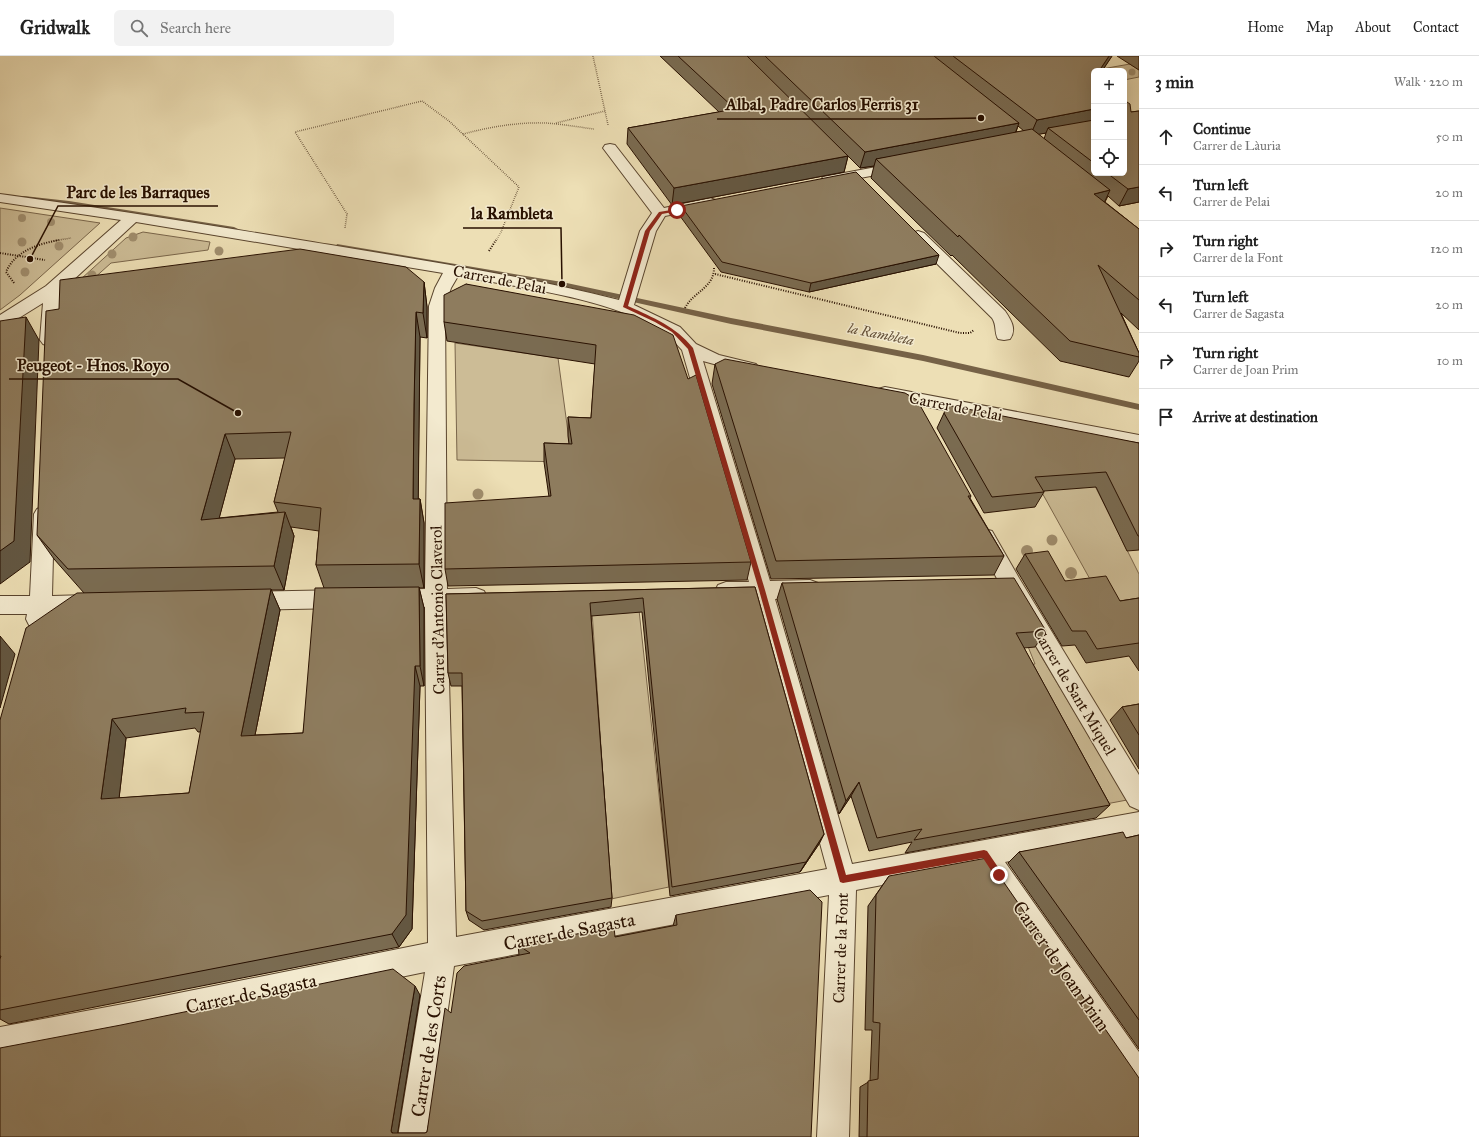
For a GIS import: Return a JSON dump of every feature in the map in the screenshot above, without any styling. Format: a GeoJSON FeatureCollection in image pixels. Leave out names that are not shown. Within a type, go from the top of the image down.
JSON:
{"type":"FeatureCollection","features":[{"type":"Feature","properties":{"kind":"street"},"geometry":{"type":"LineString","coordinates":[[610,148],[660,213]]}},
{"type":"Feature","properties":{"kind":"street"},"geometry":{"type":"LineString","coordinates":[[816,182],[851,170],[919,163]]}},
{"type":"Feature","properties":{"kind":"street"},"geometry":{"type":"LineString","coordinates":[[851,170],[870,188]]}},
{"type":"Feature","properties":{"kind":"street","name":"Carrer de Pelai"},"geometry":{"type":"LineString","coordinates":[[0,198],[133,217],[453,270],[582,295],[625,307],[656,321],[674,331],[690,348],[714,359],[729,364],[768,371]]}},
{"type":"Feature","properties":{"kind":"street"},"geometry":{"type":"LineString","coordinates":[[625,307],[648,231],[660,213],[723,201]]}},
{"type":"Feature","properties":{"kind":"street"},"geometry":{"type":"LineString","coordinates":[[0,322],[52,290],[133,217]]}},
{"type":"Feature","properties":{"kind":"street"},"geometry":{"type":"LineString","coordinates":[[909,227],[999,315],[1004,323],[1004,335]]}},
{"type":"Feature","properties":{"kind":"street"},"geometry":{"type":"LineString","coordinates":[[272,254],[286,243]]}},
{"type":"Feature","properties":{"kind":"street","name":"Carrer d'Antonio Claverol"},"geometry":{"type":"LineString","coordinates":[[442,954],[436,597],[437,306],[443,288],[453,270]]}},
{"type":"Feature","properties":{"kind":"street"},"geometry":{"type":"LineString","coordinates":[[582,295],[612,290],[633,280]]}},
{"type":"Feature","properties":{"kind":"street"},"geometry":{"type":"LineString","coordinates":[[52,290],[102,283]]}},
{"type":"Feature","properties":{"kind":"street"},"geometry":{"type":"LineString","coordinates":[[49,354],[52,290]]}},
{"type":"Feature","properties":{"kind":"street","name":"Carrer de la Font"},"geometry":{"type":"LineString","coordinates":[[690,348],[762,590],[843,879],[833,1137]]}},
{"type":"Feature","properties":{"kind":"street","name":"Carrer de Pelai"},"geometry":{"type":"LineString","coordinates":[[870,390],[1139,442]]}},
{"type":"Feature","properties":{"kind":"street"},"geometry":{"type":"LineString","coordinates":[[909,397],[922,420]]}},
{"type":"Feature","properties":{"kind":"street"},"geometry":{"type":"LineString","coordinates":[[32,640],[41,605],[44,494]]}},
{"type":"Feature","properties":{"kind":"street","name":"Carrer de Sant Miquel"},"geometry":{"type":"LineString","coordinates":[[978,523],[1011,584],[1139,798]]}},
{"type":"Feature","properties":{"kind":"street"},"geometry":{"type":"LineString","coordinates":[[988,585],[1011,584]]}},
{"type":"Feature","properties":{"kind":"street"},"geometry":{"type":"LineString","coordinates":[[710,591],[831,588]]}},
{"type":"Feature","properties":{"kind":"street"},"geometry":{"type":"LineString","coordinates":[[223,602],[494,596]]}},
{"type":"Feature","properties":{"kind":"street"},"geometry":{"type":"LineString","coordinates":[[0,605],[105,604]]}},
{"type":"Feature","properties":{"kind":"street","name":"Carrer de Sagasta"},"geometry":{"type":"LineString","coordinates":[[0,1042],[134,1017],[442,954],[1139,824]]}},
{"type":"Feature","properties":{"kind":"street","name":"Carrer de Joan Prim"},"geometry":{"type":"LineString","coordinates":[[984,854],[1139,1078]]}},
{"type":"Feature","properties":{"kind":"street","name":"Carrer de les Corts"},"geometry":{"type":"LineString","coordinates":[[414,1137],[442,954]]}},
{"type":"Feature","properties":{"kind":"path"},"geometry":{"type":"LineString","coordinates":[[593,56],[609,128]]}},
{"type":"Feature","properties":{"kind":"path"},"geometry":{"type":"LineString","coordinates":[[340,252],[347,214],[294,132],[422,101],[449,121],[519,187],[501,232],[475,274]]}},
{"type":"Feature","properties":{"kind":"path"},"geometry":{"type":"LineString","coordinates":[[554,124],[605,111]]}},
{"type":"Feature","properties":{"kind":"path"},"geometry":{"type":"LineString","coordinates":[[463,134],[489,127],[554,124],[596,130]]}},
{"type":"Feature","properties":{"kind":"path"},"geometry":{"type":"LineString","coordinates":[[19,286],[9,277],[6,272],[7,266],[19,255],[50,240],[77,238]]}},
{"type":"Feature","properties":{"kind":"path"},"geometry":{"type":"LineString","coordinates":[[0,253],[48,261]]}},
{"type":"Feature","properties":{"kind":"path"},"geometry":{"type":"LineString","coordinates":[[684,311],[686,303],[695,294],[712,282],[716,274],[714,268]]}},
{"type":"Feature","properties":{"kind":"path"},"geometry":{"type":"LineString","coordinates":[[716,274],[960,333],[970,333],[974,330]]}},
{"type":"Feature","properties":{"kind":"shaded area"},"geometry":{"type":"Polygon","coordinates":[[[1130,64],[1139,70],[1139,77],[1127,79],[1127,68],[1107,68],[1130,64]]]}},
{"type":"Feature","properties":{"kind":"shaded area"},"geometry":{"type":"Polygon","coordinates":[[[0,208],[100,223],[20,295],[0,310],[0,208]]]}},
{"type":"Feature","properties":{"kind":"shaded area"},"geometry":{"type":"Polygon","coordinates":[[[143,232],[210,242],[208,250],[111,263],[91,281],[81,279],[126,238],[143,232]]]}},
{"type":"Feature","properties":{"kind":"shaded area"},"geometry":{"type":"Polygon","coordinates":[[[455,343],[558,358],[572,462],[457,460],[455,343]]]}},
{"type":"Feature","properties":{"kind":"shaded area"},"geometry":{"type":"Polygon","coordinates":[[[1010,435],[1092,480],[1139,574],[1139,611],[1096,590],[1010,435]]]}},
{"type":"Feature","properties":{"kind":"shaded area"},"geometry":{"type":"Polygon","coordinates":[[[639,610],[669,887],[611,899],[592,611],[639,610]]]}},
{"type":"Feature","properties":{"kind":"shaded area"},"geometry":{"type":"Polygon","coordinates":[[[1021,629],[1025,629],[1127,800],[1090,807],[1014,666],[1035,664],[1021,629]]]}},
{"type":"Feature","properties":{"kind":"building"},"geometry":{"type":"Polygon","coordinates":[[[678,56],[747,56],[848,156],[674,188],[628,128],[735,109],[678,56]]]}},
{"type":"Feature","properties":{"kind":"building"},"geometry":{"type":"Polygon","coordinates":[[[765,56],[934,56],[1019,123],[865,152],[765,56]]]}},
{"type":"Feature","properties":{"kind":"building"},"geometry":{"type":"Polygon","coordinates":[[[953,56],[1109,56],[1101,68],[1091,68],[1091,110],[1037,120],[953,56]]]}},
{"type":"Feature","properties":{"kind":"building"},"geometry":{"type":"Polygon","coordinates":[[[1127,102],[1130,104],[1131,112],[1139,111],[1139,187],[1128,189],[1111,176],[1127,176],[1127,102]]]}},
{"type":"Feature","properties":{"kind":"building"},"geometry":{"type":"Polygon","coordinates":[[[1091,121],[1091,161],[1048,128],[1091,121]]]}},
{"type":"Feature","properties":{"kind":"building"},"geometry":{"type":"Polygon","coordinates":[[[1032,129],[1110,190],[1094,194],[1139,229],[1139,300],[1098,265],[1139,353],[1139,357],[1070,341],[959,235],[958,237],[876,159],[1032,129]]]}},
{"type":"Feature","properties":{"kind":"building"},"geometry":{"type":"Polygon","coordinates":[[[856,172],[939,255],[811,283],[722,262],[681,206],[856,172]]]}},
{"type":"Feature","properties":{"kind":"building"},"geometry":{"type":"Polygon","coordinates":[[[300,249],[406,267],[424,282],[423,313],[416,312],[414,404],[413,499],[420,499],[419,564],[316,565],[321,508],[274,502],[291,432],[225,434],[201,520],[285,512],[274,566],[68,569],[37,535],[46,311],[59,309],[60,280],[300,249]]]}},
{"type":"Feature","properties":{"kind":"building"},"geometry":{"type":"Polygon","coordinates":[[[466,284],[634,315],[673,335],[688,379],[696,375],[751,562],[445,569],[445,503],[551,496],[544,443],[572,444],[568,417],[591,418],[596,345],[444,322],[444,295],[466,284]]]}},
{"type":"Feature","properties":{"kind":"building"},"geometry":{"type":"Polygon","coordinates":[[[26,317],[14,541],[0,551],[0,321],[26,317]]]}},
{"type":"Feature","properties":{"kind":"building"},"geometry":{"type":"Polygon","coordinates":[[[725,359],[905,393],[917,400],[971,496],[968,496],[1004,556],[776,561],[715,364],[725,359]]]}},
{"type":"Feature","properties":{"kind":"building"},"geometry":{"type":"Polygon","coordinates":[[[947,405],[1139,443],[1139,536],[1106,472],[1035,477],[1044,492],[992,497],[944,413],[947,405]]]}},
{"type":"Feature","properties":{"kind":"building"},"geometry":{"type":"Polygon","coordinates":[[[1048,551],[1065,581],[1106,576],[1120,601],[1139,598],[1139,643],[1097,649],[1086,631],[1072,631],[1025,554],[1048,551]]]}},
{"type":"Feature","properties":{"kind":"building"},"geometry":{"type":"Polygon","coordinates":[[[1014,578],[1046,631],[1016,633],[1110,805],[914,840],[922,829],[877,838],[859,782],[846,801],[782,583],[1014,578]]]}},
{"type":"Feature","properties":{"kind":"building"},"geometry":{"type":"Polygon","coordinates":[[[419,587],[420,666],[415,666],[406,915],[392,934],[0,1010],[0,720],[26,628],[77,593],[271,589],[241,736],[303,733],[315,588],[419,587]],[[186,708],[112,719],[101,799],[189,793],[204,712],[185,713],[186,708]]]}},
{"type":"Feature","properties":{"kind":"building"},"geometry":{"type":"Polygon","coordinates":[[[755,587],[824,834],[806,862],[672,887],[643,598],[590,603],[612,898],[482,921],[466,911],[462,673],[448,673],[446,594],[755,587]]]}},
{"type":"Feature","properties":{"kind":"building"},"geometry":{"type":"Polygon","coordinates":[[[1139,704],[1139,735],[1122,707],[1139,704]]]}},
{"type":"Feature","properties":{"kind":"building"},"geometry":{"type":"Polygon","coordinates":[[[1123,832],[1126,838],[1139,835],[1139,1020],[1019,852],[1123,832]]]}},
{"type":"Feature","properties":{"kind":"building"},"geometry":{"type":"Polygon","coordinates":[[[987,858],[1139,1078],[1139,1137],[867,1137],[868,1081],[878,1079],[880,1023],[873,1022],[876,895],[889,876],[987,858]]]}},
{"type":"Feature","properties":{"kind":"building"},"geometry":{"type":"Polygon","coordinates":[[[810,890],[822,902],[811,1137],[0,1137],[0,1048],[121,1025],[393,969],[415,986],[391,1131],[392,1133],[425,1133],[427,1132],[445,1008],[451,1013],[457,973],[464,966],[530,953],[518,945],[614,927],[615,937],[677,925],[676,915],[810,890]]]}},
{"type":"Feature","properties":{"kind":"waterway","name":"la Rambleta"},"geometry":{"type":"LineString","coordinates":[[0,198],[24,198],[69,203],[234,229]]}},
{"type":"Feature","properties":{"kind":"waterway","name":"la Rambleta"},"geometry":{"type":"LineString","coordinates":[[340,246],[562,284],[731,321],[923,358],[1139,407]]}},
{"type":"Feature","properties":{"kind":"place","name":"Albal, Padre Carlos Ferris 31"},"geometry":{"type":"Point","coordinates":[981,118]}},
{"type":"Feature","properties":{"kind":"place","name":"Parc de les Barraques"},"geometry":{"type":"Point","coordinates":[30,259]}},
{"type":"Feature","properties":{"kind":"place","name":"la Rambleta"},"geometry":{"type":"Point","coordinates":[562,284]}},
{"type":"Feature","properties":{"kind":"place","name":"Peugeot - Hnos. Royo"},"geometry":{"type":"Point","coordinates":[238,413]}},
{"type":"Feature","properties":{"kind":"route"},"geometry":{"type":"LineString","coordinates":[[677,210],[660,213],[648,231],[625,307],[639,312],[674,331],[690,348],[762,590],[843,879],[984,854],[999,875]]}}]}
